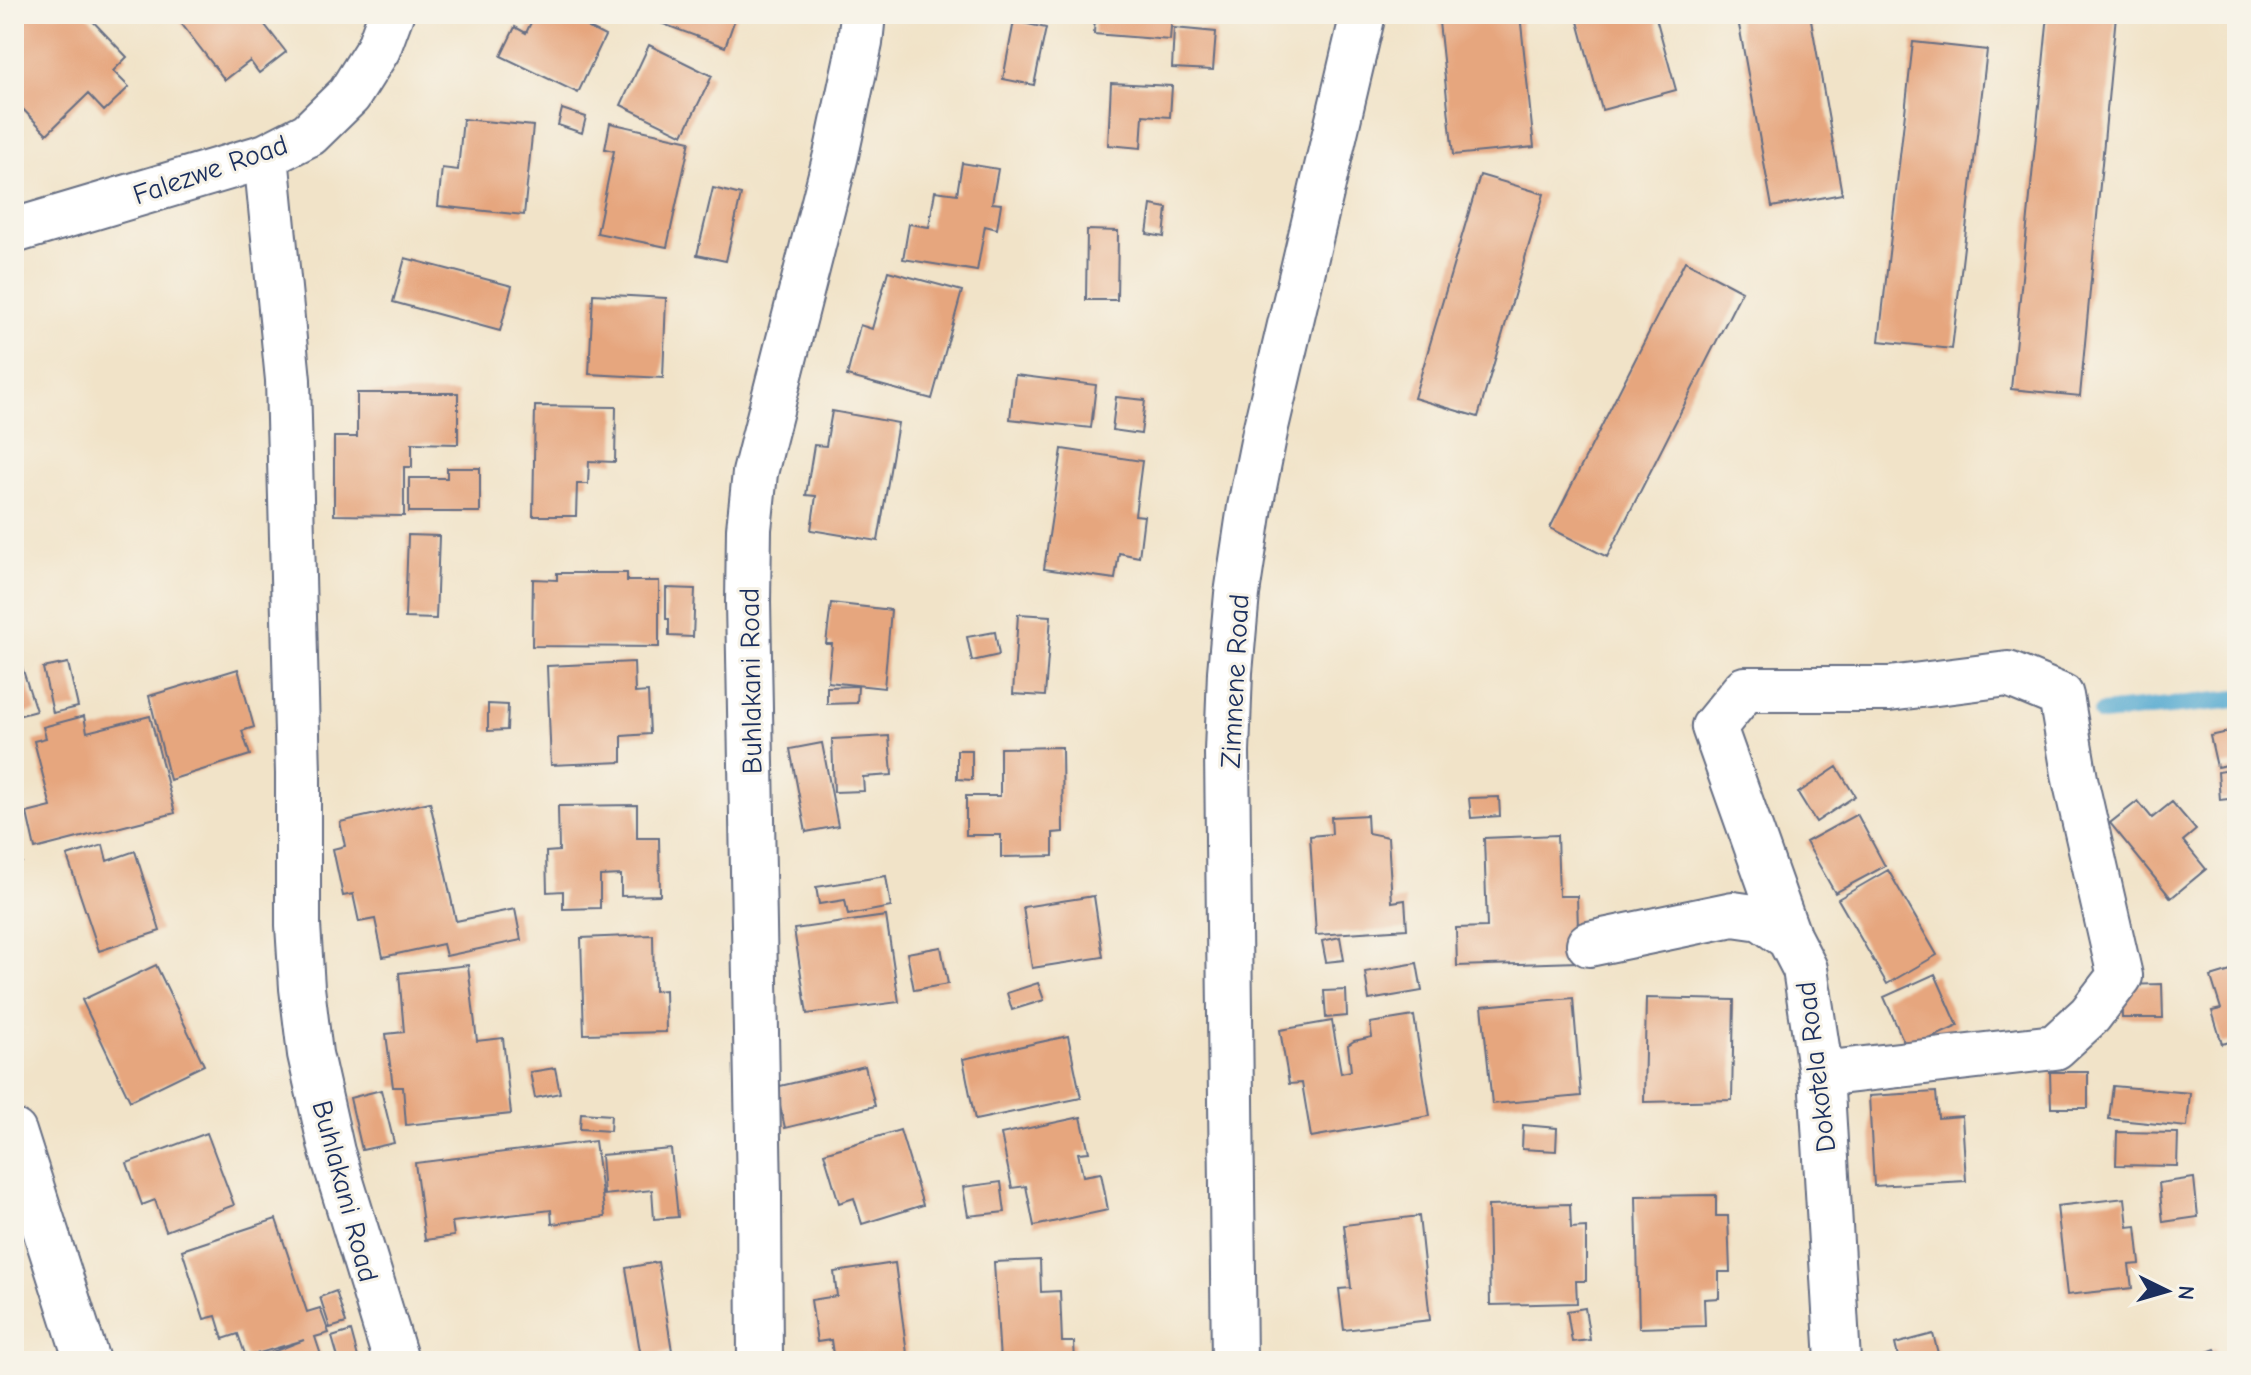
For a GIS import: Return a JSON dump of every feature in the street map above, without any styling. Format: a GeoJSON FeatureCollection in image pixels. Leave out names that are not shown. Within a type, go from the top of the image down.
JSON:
{"type":"FeatureCollection","features":[{"type":"Feature","properties":{"kind":"street","name":"Falezwe Road"},"geometry":{"type":"LineString","coordinates":[[14,231],[266,156],[309,134],[349,95],[378,49],[391,14]]}},
{"type":"Feature","properties":{"kind":"street","name":"Buhlakani Road"},"geometry":{"type":"LineString","coordinates":[[760,1361],[749,529],[755,473],[836,155],[860,43],[863,14]]}},
{"type":"Feature","properties":{"kind":"street","name":"Zimnene Road"},"geometry":{"type":"LineString","coordinates":[[1234,1361],[1227,752],[1237,594],[1266,427],[1363,14]]}},
{"type":"Feature","properties":{"kind":"street","name":"Buhlakani Road"},"geometry":{"type":"LineString","coordinates":[[266,156],[288,380],[298,774],[298,925],[302,988],[310,1054],[332,1152],[396,1361]]}},
{"type":"Feature","properties":{"kind":"street","name":"Dokotela Road"},"geometry":{"type":"LineString","coordinates":[[1821,1074],[2055,1047],[2090,1015],[2120,976],[2075,779],[2061,696],[2008,674],[1889,689],[1745,689],[1714,727],[1789,938],[1805,969],[1821,1074],[1838,1361]]}},
{"type":"Feature","properties":{"kind":"street"},"geometry":{"type":"LineString","coordinates":[[1589,944],[1733,914],[1761,918],[1789,938]]}},
{"type":"Feature","properties":{"kind":"street"},"geometry":{"type":"LineString","coordinates":[[14,1132],[87,1361]]}},
{"type":"Feature","properties":{"kind":"building"},"geometry":{"type":"Polygon","coordinates":[[[14,14],[86,14],[127,57],[113,71],[129,87],[104,111],[88,94],[47,134],[14,100],[14,14]]]}},
{"type":"Feature","properties":{"kind":"building"},"geometry":{"type":"Polygon","coordinates":[[[174,14],[280,14],[265,25],[286,52],[259,73],[250,61],[225,80],[174,14]]]}},
{"type":"Feature","properties":{"kind":"building"},"geometry":{"type":"Polygon","coordinates":[[[535,14],[591,14],[585,26],[605,36],[578,93],[501,56],[515,27],[526,33],[535,14]]]}},
{"type":"Feature","properties":{"kind":"building"},"geometry":{"type":"Polygon","coordinates":[[[657,14],[736,16],[725,47],[655,21],[657,14]]]}},
{"type":"Feature","properties":{"kind":"building"},"geometry":{"type":"Polygon","coordinates":[[[1095,14],[1172,14],[1170,40],[1094,34],[1095,14]]]}},
{"type":"Feature","properties":{"kind":"building"},"geometry":{"type":"Polygon","coordinates":[[[1520,14],[1534,147],[1453,155],[1439,22],[1520,14]]]}},
{"type":"Feature","properties":{"kind":"building"},"geometry":{"type":"Polygon","coordinates":[[[1576,14],[1655,14],[1676,90],[1602,110],[1576,14]]]}},
{"type":"Feature","properties":{"kind":"building"},"geometry":{"type":"Polygon","coordinates":[[[1737,14],[1810,14],[1842,194],[1772,207],[1737,14]]]}},
{"type":"Feature","properties":{"kind":"building"},"geometry":{"type":"Polygon","coordinates":[[[2048,14],[2116,15],[2080,396],[2011,389],[2048,14]]]}},
{"type":"Feature","properties":{"kind":"building"},"geometry":{"type":"Polygon","coordinates":[[[1014,21],[1046,28],[1034,85],[1003,79],[1014,21]]]}},
{"type":"Feature","properties":{"kind":"building"},"geometry":{"type":"Polygon","coordinates":[[[1174,28],[1216,32],[1213,70],[1172,68],[1174,28]]]}},
{"type":"Feature","properties":{"kind":"building"},"geometry":{"type":"Polygon","coordinates":[[[1913,42],[1987,50],[1952,349],[1879,341],[1913,42]]]}},
{"type":"Feature","properties":{"kind":"building"},"geometry":{"type":"Polygon","coordinates":[[[649,45],[712,76],[683,135],[621,105],[649,45]]]}},
{"type":"Feature","properties":{"kind":"building"},"geometry":{"type":"Polygon","coordinates":[[[1111,83],[1172,86],[1170,117],[1143,115],[1141,148],[1108,145],[1111,83]]]}},
{"type":"Feature","properties":{"kind":"building"},"geometry":{"type":"Polygon","coordinates":[[[562,109],[586,117],[582,133],[558,125],[562,109]]]}},
{"type":"Feature","properties":{"kind":"building"},"geometry":{"type":"Polygon","coordinates":[[[463,119],[533,126],[524,215],[438,206],[442,168],[458,170],[463,119]]]}},
{"type":"Feature","properties":{"kind":"building"},"geometry":{"type":"Polygon","coordinates":[[[610,123],[690,141],[667,247],[597,233],[614,151],[605,149],[610,123]]]}},
{"type":"Feature","properties":{"kind":"building"},"geometry":{"type":"Polygon","coordinates":[[[962,163],[998,169],[992,203],[1001,204],[997,229],[985,226],[977,271],[903,259],[909,224],[929,227],[935,191],[957,194],[962,163]]]}},
{"type":"Feature","properties":{"kind":"building"},"geometry":{"type":"Polygon","coordinates":[[[1480,175],[1544,194],[1478,417],[1414,398],[1480,175]]]}},
{"type":"Feature","properties":{"kind":"building"},"geometry":{"type":"Polygon","coordinates":[[[713,188],[741,195],[726,261],[697,255],[713,188]]]}},
{"type":"Feature","properties":{"kind":"building"},"geometry":{"type":"Polygon","coordinates":[[[1151,205],[1167,208],[1164,237],[1147,234],[1151,205]]]}},
{"type":"Feature","properties":{"kind":"building"},"geometry":{"type":"Polygon","coordinates":[[[1087,230],[1118,231],[1117,300],[1086,300],[1087,230]]]}},
{"type":"Feature","properties":{"kind":"building"},"geometry":{"type":"Polygon","coordinates":[[[405,258],[512,286],[500,331],[393,302],[405,258]]]}},
{"type":"Feature","properties":{"kind":"building"},"geometry":{"type":"Polygon","coordinates":[[[1685,261],[1742,291],[1607,557],[1550,528],[1685,261]]]}},
{"type":"Feature","properties":{"kind":"building"},"geometry":{"type":"Polygon","coordinates":[[[888,271],[962,291],[932,399],[847,376],[860,325],[872,329],[888,271]]]}},
{"type":"Feature","properties":{"kind":"building"},"geometry":{"type":"Polygon","coordinates":[[[593,294],[666,298],[663,378],[589,374],[593,294]]]}},
{"type":"Feature","properties":{"kind":"building"},"geometry":{"type":"Polygon","coordinates":[[[1015,375],[1096,385],[1091,428],[1010,419],[1015,375]]]}},
{"type":"Feature","properties":{"kind":"building"},"geometry":{"type":"Polygon","coordinates":[[[357,393],[458,393],[458,444],[412,443],[412,467],[404,467],[404,516],[334,515],[334,437],[357,437],[357,393]]]}},
{"type":"Feature","properties":{"kind":"building"},"geometry":{"type":"Polygon","coordinates":[[[1116,397],[1145,400],[1141,434],[1112,430],[1116,397]]]}},
{"type":"Feature","properties":{"kind":"building"},"geometry":{"type":"Polygon","coordinates":[[[535,406],[616,407],[615,462],[589,461],[588,484],[577,484],[576,516],[533,516],[535,406]]]}},
{"type":"Feature","properties":{"kind":"building"},"geometry":{"type":"Polygon","coordinates":[[[832,411],[898,423],[878,541],[811,530],[816,496],[806,495],[814,445],[826,446],[832,411]]]}},
{"type":"Feature","properties":{"kind":"building"},"geometry":{"type":"Polygon","coordinates":[[[1062,449],[1142,461],[1135,515],[1144,516],[1139,557],[1119,553],[1115,579],[1044,569],[1062,449]]]}},
{"type":"Feature","properties":{"kind":"building"},"geometry":{"type":"Polygon","coordinates":[[[447,468],[480,468],[480,512],[409,512],[409,478],[447,478],[447,468]]]}},
{"type":"Feature","properties":{"kind":"building"},"geometry":{"type":"Polygon","coordinates":[[[408,535],[439,536],[436,619],[405,618],[408,535]]]}},
{"type":"Feature","properties":{"kind":"building"},"geometry":{"type":"Polygon","coordinates":[[[557,573],[627,573],[627,581],[659,581],[659,647],[532,646],[533,579],[557,580],[557,573]]]}},
{"type":"Feature","properties":{"kind":"building"},"geometry":{"type":"Polygon","coordinates":[[[666,588],[695,589],[693,637],[669,636],[666,588]]]}},
{"type":"Feature","properties":{"kind":"building"},"geometry":{"type":"Polygon","coordinates":[[[831,603],[891,610],[884,688],[828,682],[832,644],[826,644],[831,603]]]}},
{"type":"Feature","properties":{"kind":"building"},"geometry":{"type":"Polygon","coordinates":[[[1018,614],[1051,616],[1045,696],[1013,694],[1018,614]]]}},
{"type":"Feature","properties":{"kind":"building"},"geometry":{"type":"Polygon","coordinates":[[[995,632],[999,655],[972,661],[967,637],[995,632]]]}},
{"type":"Feature","properties":{"kind":"building"},"geometry":{"type":"Polygon","coordinates":[[[14,642],[36,711],[14,717],[14,642]]]}},
{"type":"Feature","properties":{"kind":"building"},"geometry":{"type":"Polygon","coordinates":[[[634,662],[635,693],[648,692],[650,734],[622,736],[622,762],[551,765],[547,666],[634,662]]]}},
{"type":"Feature","properties":{"kind":"building"},"geometry":{"type":"Polygon","coordinates":[[[68,663],[78,707],[53,713],[43,668],[68,663]]]}},
{"type":"Feature","properties":{"kind":"building"},"geometry":{"type":"Polygon","coordinates":[[[238,669],[254,727],[242,731],[250,755],[170,780],[149,696],[238,669]]]}},
{"type":"Feature","properties":{"kind":"building"},"geometry":{"type":"Polygon","coordinates":[[[858,686],[857,703],[827,704],[827,687],[858,686]]]}},
{"type":"Feature","properties":{"kind":"building"},"geometry":{"type":"Polygon","coordinates":[[[488,704],[508,705],[507,730],[488,731],[488,704]]]}},
{"type":"Feature","properties":{"kind":"building"},"geometry":{"type":"Polygon","coordinates":[[[84,716],[87,732],[150,716],[175,813],[35,849],[27,813],[51,807],[34,741],[46,738],[43,727],[84,716]]]}},
{"type":"Feature","properties":{"kind":"building"},"geometry":{"type":"Polygon","coordinates":[[[2237,730],[2237,763],[2217,767],[2210,736],[2237,730]]]}},
{"type":"Feature","properties":{"kind":"building"},"geometry":{"type":"Polygon","coordinates":[[[889,736],[892,775],[863,777],[864,791],[834,792],[832,739],[889,736]]]}},
{"type":"Feature","properties":{"kind":"building"},"geometry":{"type":"Polygon","coordinates":[[[822,743],[838,826],[806,832],[790,749],[822,743]]]}},
{"type":"Feature","properties":{"kind":"building"},"geometry":{"type":"Polygon","coordinates":[[[1062,747],[1063,832],[1053,833],[1053,856],[1001,857],[1001,835],[966,835],[966,796],[1000,796],[1000,748],[1062,747]]]}},
{"type":"Feature","properties":{"kind":"building"},"geometry":{"type":"Polygon","coordinates":[[[957,750],[972,750],[972,780],[957,779],[957,750]]]}},
{"type":"Feature","properties":{"kind":"building"},"geometry":{"type":"Polygon","coordinates":[[[1837,767],[1855,796],[1816,822],[1798,793],[1837,767]]]}},
{"type":"Feature","properties":{"kind":"building"},"geometry":{"type":"Polygon","coordinates":[[[2237,769],[2237,798],[2220,800],[2218,772],[2237,769]]]}},
{"type":"Feature","properties":{"kind":"building"},"geometry":{"type":"Polygon","coordinates":[[[1499,797],[1500,816],[1471,818],[1469,798],[1499,797]]]}},
{"type":"Feature","properties":{"kind":"building"},"geometry":{"type":"Polygon","coordinates":[[[2138,801],[2152,818],[2172,802],[2196,830],[2183,841],[2206,869],[2171,898],[2110,823],[2138,801]]]}},
{"type":"Feature","properties":{"kind":"building"},"geometry":{"type":"Polygon","coordinates":[[[430,802],[456,921],[515,909],[521,940],[446,956],[443,944],[383,957],[375,919],[359,922],[353,894],[343,896],[333,849],[345,846],[340,822],[430,802]]]}},
{"type":"Feature","properties":{"kind":"building"},"geometry":{"type":"Polygon","coordinates":[[[637,805],[637,838],[659,838],[660,895],[621,896],[621,875],[600,876],[600,908],[563,909],[563,891],[547,892],[546,852],[559,851],[558,806],[637,805]]]}},
{"type":"Feature","properties":{"kind":"building"},"geometry":{"type":"Polygon","coordinates":[[[1857,814],[1885,866],[1835,893],[1806,842],[1857,814]]]}},
{"type":"Feature","properties":{"kind":"building"},"geometry":{"type":"Polygon","coordinates":[[[1367,815],[1368,833],[1388,837],[1392,902],[1405,900],[1407,929],[1316,935],[1310,836],[1332,834],[1331,817],[1367,815]]]}},
{"type":"Feature","properties":{"kind":"building"},"geometry":{"type":"Polygon","coordinates":[[[1557,835],[1559,896],[1577,896],[1579,962],[1457,966],[1456,928],[1487,927],[1484,838],[1557,835]]]}},
{"type":"Feature","properties":{"kind":"building"},"geometry":{"type":"Polygon","coordinates":[[[14,837],[22,862],[14,864],[14,837]]]}},
{"type":"Feature","properties":{"kind":"building"},"geometry":{"type":"Polygon","coordinates":[[[103,845],[107,861],[135,851],[160,931],[99,951],[67,856],[103,845]]]}},
{"type":"Feature","properties":{"kind":"building"},"geometry":{"type":"Polygon","coordinates":[[[1888,870],[1937,955],[1887,984],[1838,899],[1888,870]]]}},
{"type":"Feature","properties":{"kind":"building"},"geometry":{"type":"Polygon","coordinates":[[[886,876],[891,907],[848,915],[845,900],[819,904],[816,887],[886,876]]]}},
{"type":"Feature","properties":{"kind":"building"},"geometry":{"type":"Polygon","coordinates":[[[1094,896],[1103,957],[1032,968],[1023,907],[1094,896]]]}},
{"type":"Feature","properties":{"kind":"building"},"geometry":{"type":"Polygon","coordinates":[[[886,916],[899,1002],[807,1014],[794,929],[886,916]]]}},
{"type":"Feature","properties":{"kind":"building"},"geometry":{"type":"Polygon","coordinates":[[[653,935],[654,991],[665,990],[666,1032],[584,1034],[581,938],[653,935]]]}},
{"type":"Feature","properties":{"kind":"building"},"geometry":{"type":"Polygon","coordinates":[[[1340,937],[1344,960],[1326,962],[1322,941],[1340,937]]]}},
{"type":"Feature","properties":{"kind":"building"},"geometry":{"type":"Polygon","coordinates":[[[941,947],[948,984],[914,990],[907,953],[941,947]]]}},
{"type":"Feature","properties":{"kind":"building"},"geometry":{"type":"Polygon","coordinates":[[[1417,963],[1422,991],[1369,1000],[1365,972],[1417,963]]]}},
{"type":"Feature","properties":{"kind":"building"},"geometry":{"type":"Polygon","coordinates":[[[156,965],[204,1065],[130,1101],[82,1000],[156,965]]]}},
{"type":"Feature","properties":{"kind":"building"},"geometry":{"type":"Polygon","coordinates":[[[468,965],[477,1041],[503,1038],[511,1114],[406,1125],[403,1087],[393,1087],[386,1034],[404,1032],[399,973],[468,965]]]}},
{"type":"Feature","properties":{"kind":"building"},"geometry":{"type":"Polygon","coordinates":[[[2237,969],[2237,1040],[2222,1044],[2212,1011],[2221,1009],[2211,977],[2237,969]]]}},
{"type":"Feature","properties":{"kind":"building"},"geometry":{"type":"Polygon","coordinates":[[[1935,974],[1958,1026],[1907,1049],[1884,997],[1935,974]]]}},
{"type":"Feature","properties":{"kind":"building"},"geometry":{"type":"Polygon","coordinates":[[[1038,983],[1044,1000],[1012,1010],[1007,993],[1038,983]]]}},
{"type":"Feature","properties":{"kind":"building"},"geometry":{"type":"Polygon","coordinates":[[[2162,984],[2163,1018],[2122,1018],[2121,985],[2162,984]]]}},
{"type":"Feature","properties":{"kind":"building"},"geometry":{"type":"Polygon","coordinates":[[[1346,990],[1347,1016],[1326,1018],[1324,991],[1346,990]]]}},
{"type":"Feature","properties":{"kind":"building"},"geometry":{"type":"Polygon","coordinates":[[[1573,998],[1581,1096],[1492,1104],[1482,1006],[1573,998]]]}},
{"type":"Feature","properties":{"kind":"building"},"geometry":{"type":"Polygon","coordinates":[[[1646,998],[1734,1000],[1732,1100],[1644,1102],[1646,998]]]}},
{"type":"Feature","properties":{"kind":"building"},"geometry":{"type":"Polygon","coordinates":[[[1414,1016],[1430,1116],[1311,1137],[1302,1083],[1289,1084],[1280,1030],[1332,1021],[1341,1073],[1351,1071],[1348,1045],[1372,1037],[1370,1023],[1414,1016]]]}},
{"type":"Feature","properties":{"kind":"building"},"geometry":{"type":"Polygon","coordinates":[[[1068,1036],[1081,1098],[975,1120],[963,1059],[1068,1036]]]}},
{"type":"Feature","properties":{"kind":"building"},"geometry":{"type":"Polygon","coordinates":[[[865,1066],[875,1106],[785,1128],[776,1087],[865,1066]]]}},
{"type":"Feature","properties":{"kind":"building"},"geometry":{"type":"Polygon","coordinates":[[[555,1068],[560,1093],[535,1098],[530,1072],[555,1068]]]}},
{"type":"Feature","properties":{"kind":"building"},"geometry":{"type":"Polygon","coordinates":[[[2050,1072],[2088,1072],[2088,1108],[2051,1108],[2050,1072]]]}},
{"type":"Feature","properties":{"kind":"building"},"geometry":{"type":"Polygon","coordinates":[[[2113,1086],[2190,1093],[2187,1127],[2109,1119],[2113,1086]]]}},
{"type":"Feature","properties":{"kind":"building"},"geometry":{"type":"Polygon","coordinates":[[[381,1090],[394,1143],[362,1150],[350,1098],[381,1090]]]}},
{"type":"Feature","properties":{"kind":"building"},"geometry":{"type":"Polygon","coordinates":[[[1936,1092],[1938,1118],[1962,1116],[1966,1181],[1874,1186],[1869,1096],[1936,1092]]]}},
{"type":"Feature","properties":{"kind":"building"},"geometry":{"type":"Polygon","coordinates":[[[581,1113],[611,1115],[610,1131],[580,1129],[581,1113]]]}},
{"type":"Feature","properties":{"kind":"building"},"geometry":{"type":"Polygon","coordinates":[[[1081,1117],[1089,1152],[1078,1153],[1083,1176],[1101,1173],[1108,1210],[1034,1226],[1026,1186],[1012,1188],[1001,1134],[1081,1117]]]}},
{"type":"Feature","properties":{"kind":"building"},"geometry":{"type":"Polygon","coordinates":[[[1523,1125],[1557,1128],[1556,1151],[1522,1149],[1523,1125]]]}},
{"type":"Feature","properties":{"kind":"building"},"geometry":{"type":"Polygon","coordinates":[[[900,1130],[923,1205],[862,1224],[854,1198],[839,1203],[824,1153],[900,1130]]]}},
{"type":"Feature","properties":{"kind":"building"},"geometry":{"type":"Polygon","coordinates":[[[2117,1132],[2178,1133],[2177,1166],[2116,1165],[2117,1132]]]}},
{"type":"Feature","properties":{"kind":"building"},"geometry":{"type":"Polygon","coordinates":[[[207,1133],[234,1205],[166,1231],[155,1200],[142,1205],[127,1163],[207,1133]]]}},
{"type":"Feature","properties":{"kind":"building"},"geometry":{"type":"Polygon","coordinates":[[[595,1141],[605,1217],[552,1224],[551,1210],[452,1222],[454,1236],[425,1240],[415,1163],[595,1141]]]}},
{"type":"Feature","properties":{"kind":"building"},"geometry":{"type":"Polygon","coordinates":[[[671,1149],[678,1217],[654,1219],[652,1190],[604,1195],[601,1155],[671,1149]]]}},
{"type":"Feature","properties":{"kind":"building"},"geometry":{"type":"Polygon","coordinates":[[[2194,1178],[2198,1217],[2163,1222],[2159,1183],[2194,1178]]]}},
{"type":"Feature","properties":{"kind":"building"},"geometry":{"type":"Polygon","coordinates":[[[1001,1182],[1005,1212],[968,1216],[963,1187],[1001,1182]]]}},
{"type":"Feature","properties":{"kind":"building"},"geometry":{"type":"Polygon","coordinates":[[[1716,1195],[1716,1216],[1728,1216],[1730,1272],[1719,1272],[1719,1298],[1704,1299],[1705,1326],[1639,1328],[1636,1196],[1716,1195]]]}},
{"type":"Feature","properties":{"kind":"building"},"geometry":{"type":"Polygon","coordinates":[[[2125,1198],[2128,1227],[2136,1226],[2140,1264],[2129,1265],[2132,1288],[2067,1295],[2057,1206],[2125,1198]]]}},
{"type":"Feature","properties":{"kind":"building"},"geometry":{"type":"Polygon","coordinates":[[[1570,1204],[1571,1228],[1586,1227],[1586,1281],[1576,1281],[1577,1303],[1490,1305],[1488,1206],[1570,1204]]]}},
{"type":"Feature","properties":{"kind":"building"},"geometry":{"type":"Polygon","coordinates":[[[1419,1216],[1430,1320],[1344,1330],[1339,1289],[1351,1288],[1344,1225],[1419,1216]]]}},
{"type":"Feature","properties":{"kind":"building"},"geometry":{"type":"Polygon","coordinates":[[[276,1219],[307,1312],[320,1308],[329,1333],[315,1337],[323,1361],[249,1361],[304,1340],[246,1357],[238,1334],[223,1339],[216,1316],[204,1319],[182,1250],[276,1219]]]}},
{"type":"Feature","properties":{"kind":"building"},"geometry":{"type":"Polygon","coordinates":[[[1040,1260],[1041,1292],[1060,1291],[1062,1342],[1074,1342],[1075,1361],[1000,1361],[994,1262],[1040,1260]]]}},
{"type":"Feature","properties":{"kind":"building"},"geometry":{"type":"Polygon","coordinates":[[[658,1262],[672,1351],[641,1357],[626,1268],[658,1262]]]}},
{"type":"Feature","properties":{"kind":"building"},"geometry":{"type":"Polygon","coordinates":[[[895,1263],[908,1361],[834,1361],[831,1340],[817,1342],[811,1300],[837,1296],[834,1272],[895,1263]]]}},
{"type":"Feature","properties":{"kind":"building"},"geometry":{"type":"Polygon","coordinates":[[[336,1291],[346,1323],[330,1328],[320,1297],[336,1291]]]}},
{"type":"Feature","properties":{"kind":"building"},"geometry":{"type":"Polygon","coordinates":[[[1585,1308],[1590,1340],[1572,1342],[1567,1311],[1585,1308]]]}},
{"type":"Feature","properties":{"kind":"building"},"geometry":{"type":"Polygon","coordinates":[[[351,1331],[359,1361],[339,1361],[332,1337],[351,1331]]]}},
{"type":"Feature","properties":{"kind":"building"},"geometry":{"type":"Polygon","coordinates":[[[1933,1334],[1940,1361],[1899,1361],[1895,1344],[1933,1334]]]}},
{"type":"Feature","properties":{"kind":"building"},"geometry":{"type":"Polygon","coordinates":[[[2215,1349],[2220,1361],[2184,1361],[2215,1349]]]}},
{"type":"Feature","properties":{"kind":"waterway"},"geometry":{"type":"LineString","coordinates":[[2102,713],[2237,699]]}}]}
